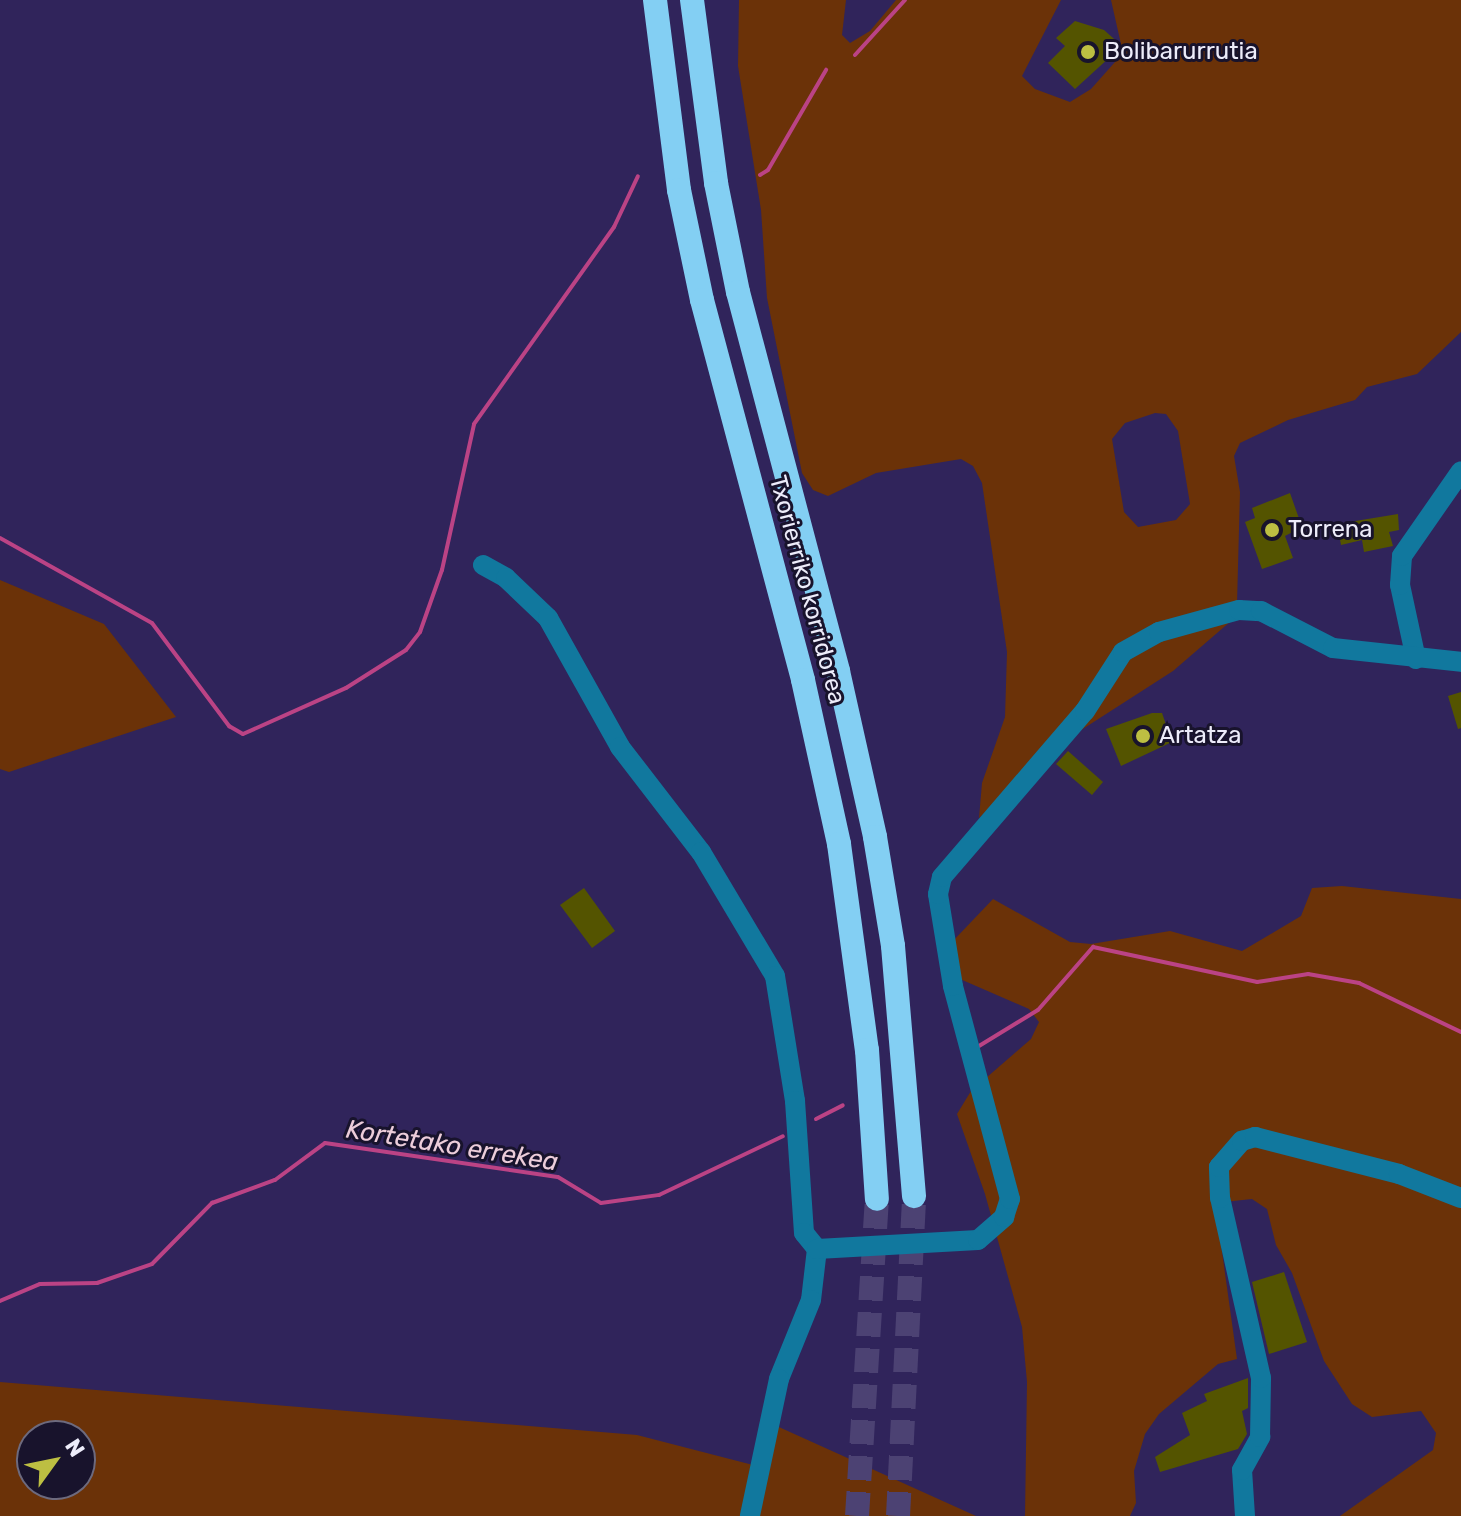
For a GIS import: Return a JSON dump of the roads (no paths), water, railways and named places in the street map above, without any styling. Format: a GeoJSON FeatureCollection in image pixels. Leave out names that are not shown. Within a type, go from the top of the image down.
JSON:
{"type":"FeatureCollection","features":[{"type":"Feature","properties":{"kind":"highway","name":"Txorierriko korridorea"},"geometry":{"type":"LineString","coordinates":[[655,0],[679,190],[702,300],[803,680],[839,844],[865,1036],[877,1199]]}},
{"type":"Feature","properties":{"kind":"highway","name":"Txorierriko korridorea"},"geometry":{"type":"LineString","coordinates":[[692,0],[716,183],[738,292],[842,683],[875,837],[899,1004],[914,1196]]}},
{"type":"Feature","properties":{"kind":"street"},"geometry":{"type":"LineString","coordinates":[[1416,659],[1400,585],[1402,556],[1461,471]]}},
{"type":"Feature","properties":{"kind":"street"},"geometry":{"type":"LineString","coordinates":[[483,565],[506,578],[548,618],[620,747],[701,852],[763,949],[775,976],[795,1101],[804,1233],[817,1249],[811,1300],[779,1379],[750,1516]]}},
{"type":"Feature","properties":{"kind":"street"},"geometry":{"type":"LineString","coordinates":[[817,1249],[978,1240],[1004,1217],[1010,1199],[953,986],[938,894],[942,877],[1085,711],[1123,652],[1159,632],[1239,610],[1261,611],[1333,648],[1461,662]]}},
{"type":"Feature","properties":{"kind":"street"},"geometry":{"type":"LineString","coordinates":[[1245,1516],[1242,1470],[1260,1437],[1261,1378],[1220,1198],[1219,1167],[1242,1141],[1255,1137],[1399,1174],[1461,1198]]}},
{"type":"Feature","properties":{"kind":"waterway"},"geometry":{"type":"LineString","coordinates":[[855,55],[905,0]]}},
{"type":"Feature","properties":{"kind":"waterway"},"geometry":{"type":"LineString","coordinates":[[760,175],[768,170],[826,70]]}},
{"type":"Feature","properties":{"kind":"waterway"},"geometry":{"type":"LineString","coordinates":[[0,538],[152,623],[229,726],[243,734],[346,688],[406,650],[420,632],[442,570],[474,424],[614,227],[638,176]]}},
{"type":"Feature","properties":{"kind":"waterway","name":"Kortetako errekea"},"geometry":{"type":"LineString","coordinates":[[979,1046],[1038,1010],[1093,947],[1257,982],[1308,974],[1359,983],[1461,1032]]}},
{"type":"Feature","properties":{"kind":"waterway","name":"Kortetako errekea"},"geometry":{"type":"LineString","coordinates":[[816,1119],[843,1105]]}},
{"type":"Feature","properties":{"kind":"waterway","name":"Kortetako errekea"},"geometry":{"type":"LineString","coordinates":[[0,1301],[40,1284],[97,1283],[152,1264],[212,1203],[275,1180],[325,1143],[558,1177],[601,1203],[659,1195],[783,1136]]}},
{"type":"Feature","properties":{"kind":"tunnel"},"geometry":{"type":"LineString","coordinates":[[898,1516],[914,1196]]}},
{"type":"Feature","properties":{"kind":"tunnel"},"geometry":{"type":"LineString","coordinates":[[857,1516],[877,1199]]}},
{"type":"Feature","properties":{"kind":"place","name":"Bolibarurrutia"},"geometry":{"type":"Point","coordinates":[1088,52]}},
{"type":"Feature","properties":{"kind":"place","name":"Torrena"},"geometry":{"type":"Point","coordinates":[1272,530]}},
{"type":"Feature","properties":{"kind":"place","name":"Artatza"},"geometry":{"type":"Point","coordinates":[1143,736]}}]}
